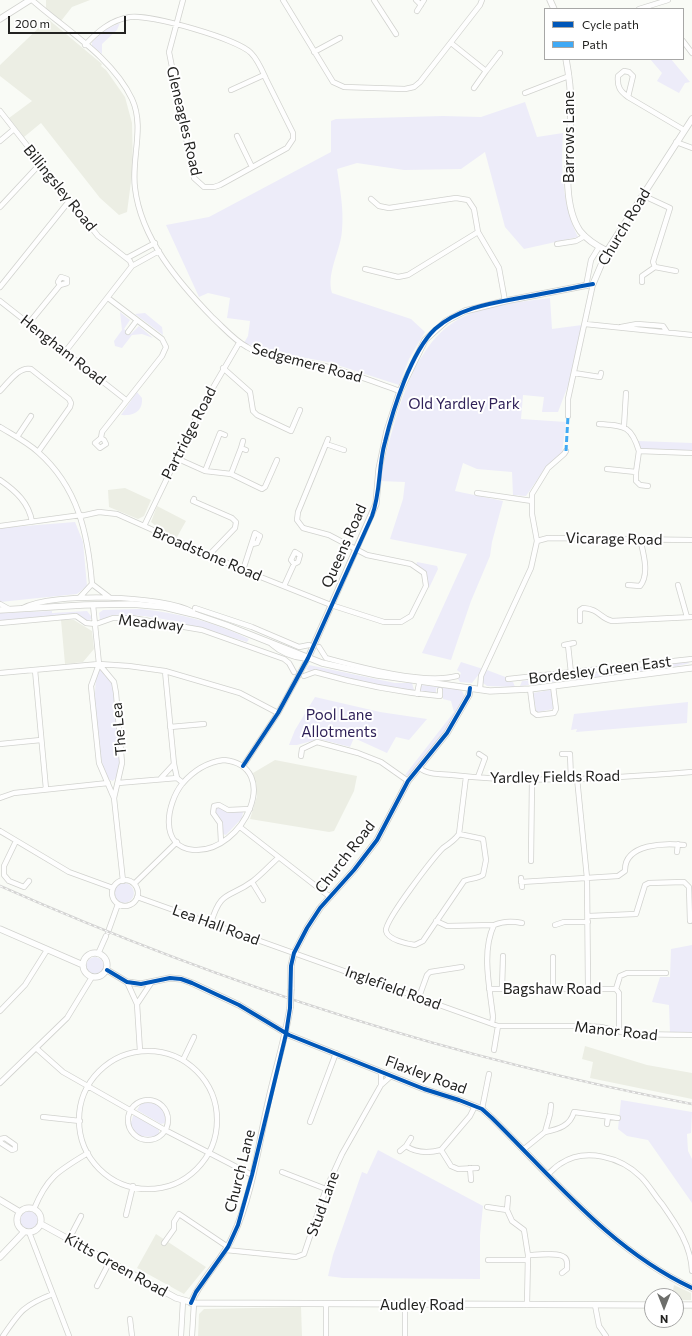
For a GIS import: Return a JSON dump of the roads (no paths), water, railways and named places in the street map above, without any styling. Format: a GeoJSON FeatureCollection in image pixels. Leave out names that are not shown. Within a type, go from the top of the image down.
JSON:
{"type":"FeatureCollection","features":[{"type":"Feature","properties":{"kind":"street"},"geometry":{"type":"LineString","coordinates":[[0,19],[31,0]]}},
{"type":"Feature","properties":{"kind":"street","name":"Sedgemere Road"},"geometry":{"type":"LineString","coordinates":[[31,0],[85,44],[114,71],[133,101],[138,135],[135,188],[139,212],[159,251],[190,294],[239,343],[258,352],[319,364],[400,391]]}},
{"type":"Feature","properties":{"kind":"street","name":"Gleneagles Road"},"geometry":{"type":"LineString","coordinates":[[183,0],[170,44],[170,58],[194,178],[201,186],[214,187],[287,148],[293,139],[293,133],[264,75]]}},
{"type":"Feature","properties":{"kind":"street"},"geometry":{"type":"LineString","coordinates":[[283,0],[288,6],[328,77],[344,87],[405,89],[420,82],[480,5],[482,0]]}},
{"type":"Feature","properties":{"kind":"street"},"geometry":{"type":"LineString","coordinates":[[288,6],[290,0]]}},
{"type":"Feature","properties":{"kind":"street"},"geometry":{"type":"LineString","coordinates":[[374,0],[396,34]]}},
{"type":"Feature","properties":{"kind":"street"},"geometry":{"type":"LineString","coordinates":[[416,0],[422,2],[417,11]]}},
{"type":"Feature","properties":{"kind":"street"},"geometry":{"type":"LineString","coordinates":[[642,8],[668,0]]}},
{"type":"Feature","properties":{"kind":"street"},"geometry":{"type":"LineString","coordinates":[[653,4],[656,8]]}},
{"type":"Feature","properties":{"kind":"street"},"geometry":{"type":"LineString","coordinates":[[85,44],[106,25],[122,18],[145,17],[176,25],[242,46],[252,54],[264,75],[231,90]]}},
{"type":"Feature","properties":{"kind":"street"},"geometry":{"type":"LineString","coordinates":[[314,52],[340,38]]}},
{"type":"Feature","properties":{"kind":"street"},"geometry":{"type":"LineString","coordinates":[[451,43],[486,71]]}},
{"type":"Feature","properties":{"kind":"street"},"geometry":{"type":"LineString","coordinates":[[684,43],[692,52]]}},
{"type":"Feature","properties":{"kind":"street"},"geometry":{"type":"LineString","coordinates":[[474,88],[500,53]]}},
{"type":"Feature","properties":{"kind":"street","name":"Barrows Lane"},"geometry":{"type":"LineString","coordinates":[[566,60],[571,106],[567,152],[568,187],[574,217],[580,230],[585,236],[607,251]]}},
{"type":"Feature","properties":{"kind":"street"},"geometry":{"type":"LineString","coordinates":[[628,97],[633,79],[631,73],[627,71],[619,74],[617,84],[621,92],[628,97],[684,130]]}},
{"type":"Feature","properties":{"kind":"street"},"geometry":{"type":"LineString","coordinates":[[525,92],[569,76]]}},
{"type":"Feature","properties":{"kind":"street","name":"Billingsley Road"},"geometry":{"type":"LineString","coordinates":[[0,112],[98,236],[127,258]]}},
{"type":"Feature","properties":{"kind":"street","name":"Church Road"},"geometry":{"type":"LineString","coordinates":[[568,416],[568,399],[594,284],[607,251],[642,194],[692,119]]}},
{"type":"Feature","properties":{"kind":"street"},"geometry":{"type":"LineString","coordinates":[[0,141],[13,130]]}},
{"type":"Feature","properties":{"kind":"street"},"geometry":{"type":"LineString","coordinates":[[237,136],[252,167]]}},
{"type":"Feature","properties":{"kind":"street"},"geometry":{"type":"LineString","coordinates":[[676,142],[692,148]]}},
{"type":"Feature","properties":{"kind":"street"},"geometry":{"type":"LineString","coordinates":[[0,207],[40,164]]}},
{"type":"Feature","properties":{"kind":"street"},"geometry":{"type":"LineString","coordinates":[[642,194],[670,208],[654,257],[655,267]]}},
{"type":"Feature","properties":{"kind":"street"},"geometry":{"type":"LineString","coordinates":[[371,199],[379,206],[389,208],[456,198],[464,199],[471,203],[474,209],[478,232],[500,268],[505,301]]}},
{"type":"Feature","properties":{"kind":"street"},"geometry":{"type":"LineString","coordinates":[[0,287],[70,200]]}},
{"type":"Feature","properties":{"kind":"street"},"geometry":{"type":"LineString","coordinates":[[365,269],[398,277],[408,275],[478,232]]}},
{"type":"Feature","properties":{"kind":"street"},"geometry":{"type":"LineString","coordinates":[[557,244],[576,240],[585,236]]}},
{"type":"Feature","properties":{"kind":"street"},"geometry":{"type":"LineString","coordinates":[[132,266],[127,258],[155,244]]}},
{"type":"Feature","properties":{"kind":"street","name":"Church Road"},"geometry":{"type":"LineString","coordinates":[[586,286],[590,260],[599,246]]}},
{"type":"Feature","properties":{"kind":"street"},"geometry":{"type":"LineString","coordinates":[[65,352],[132,266],[159,251]]}},
{"type":"Feature","properties":{"kind":"street"},"geometry":{"type":"LineString","coordinates":[[642,282],[644,272],[655,267],[676,271]]}},
{"type":"Feature","properties":{"kind":"street","name":"Queens Road"},"geometry":{"type":"LineString","coordinates":[[308,658],[376,504],[378,476],[384,444],[400,391],[422,346],[439,326],[465,310],[594,284]]}},
{"type":"Feature","properties":{"kind":"street"},"geometry":{"type":"LineString","coordinates":[[29,323],[60,285]]}},
{"type":"Feature","properties":{"kind":"street"},"geometry":{"type":"LineString","coordinates":[[100,438],[105,428],[126,400],[162,356],[166,347],[162,339],[108,298]]}},
{"type":"Feature","properties":{"kind":"street","name":"Hengham Road"},"geometry":{"type":"LineString","coordinates":[[0,301],[126,400]]}},
{"type":"Feature","properties":{"kind":"street"},"geometry":{"type":"LineString","coordinates":[[128,332],[137,320]]}},
{"type":"Feature","properties":{"kind":"street"},"geometry":{"type":"LineString","coordinates":[[585,324],[692,335]]}},
{"type":"Feature","properties":{"kind":"street","name":"Partridge Road"},"geometry":{"type":"LineString","coordinates":[[144,526],[200,410],[223,368],[239,343]]}},
{"type":"Feature","properties":{"kind":"street"},"geometry":{"type":"LineString","coordinates":[[0,391],[22,370],[29,368],[70,399],[70,407],[38,452]]}},
{"type":"Feature","properties":{"kind":"street"},"geometry":{"type":"LineString","coordinates":[[223,368],[250,392],[252,411],[256,415],[290,430],[300,410]]}},
{"type":"Feature","properties":{"kind":"street"},"geometry":{"type":"LineString","coordinates":[[574,373],[600,377],[601,373]]}},
{"type":"Feature","properties":{"kind":"street"},"geometry":{"type":"LineString","coordinates":[[624,426],[626,393]]}},
{"type":"Feature","properties":{"kind":"street"},"geometry":{"type":"LineString","coordinates":[[17,437],[25,420],[31,416]]}},
{"type":"Feature","properties":{"kind":"street"},"geometry":{"type":"LineString","coordinates":[[599,424],[624,426],[628,428],[636,439],[639,451],[636,480],[640,485],[648,486]]}},
{"type":"Feature","properties":{"kind":"street"},"geometry":{"type":"LineString","coordinates":[[0,427],[38,452],[56,471],[68,489],[81,516],[87,541],[92,584],[109,597]]}},
{"type":"Feature","properties":{"kind":"street"},"geometry":{"type":"LineString","coordinates":[[204,471],[220,433],[225,435]]}},
{"type":"Feature","properties":{"kind":"street"},"geometry":{"type":"LineString","coordinates":[[328,439],[326,444],[344,450]]}},
{"type":"Feature","properties":{"kind":"street"},"geometry":{"type":"LineString","coordinates":[[231,474],[243,442]]}},
{"type":"Feature","properties":{"kind":"street","name":"Broadstone Road"},"geometry":{"type":"LineString","coordinates":[[0,526],[108,512],[117,514],[243,570],[331,605],[365,616],[396,623],[411,616],[426,586],[424,574],[415,566],[368,555],[329,535],[303,528],[297,520],[298,512],[326,444]]}},
{"type":"Feature","properties":{"kind":"street"},"geometry":{"type":"LineString","coordinates":[[241,448],[246,450]]}},
{"type":"Feature","properties":{"kind":"street"},"geometry":{"type":"LineString","coordinates":[[480,690],[481,676],[527,579],[538,541],[532,494],[548,468],[566,451]]}},
{"type":"Feature","properties":{"kind":"street"},"geometry":{"type":"LineString","coordinates":[[639,451],[692,453]]}},
{"type":"Feature","properties":{"kind":"street"},"geometry":{"type":"LineString","coordinates":[[176,458],[204,471],[231,474],[268,492]]}},
{"type":"Feature","properties":{"kind":"street"},"geometry":{"type":"LineString","coordinates":[[262,489],[265,486],[274,462]]}},
{"type":"Feature","properties":{"kind":"street"},"geometry":{"type":"LineString","coordinates":[[607,470],[636,472]]}},
{"type":"Feature","properties":{"kind":"street"},"geometry":{"type":"LineString","coordinates":[[0,480],[18,494],[30,511],[32,522]]}},
{"type":"Feature","properties":{"kind":"street"},"geometry":{"type":"LineString","coordinates":[[477,493],[532,501]]}},
{"type":"Feature","properties":{"kind":"street"},"geometry":{"type":"LineString","coordinates":[[194,499],[193,501],[232,518],[236,522],[235,528],[209,555]]}},
{"type":"Feature","properties":{"kind":"street","name":"Vicarage Road"},"geometry":{"type":"LineString","coordinates":[[538,541],[548,538],[692,540]]}},
{"type":"Feature","properties":{"kind":"street"},"geometry":{"type":"LineString","coordinates":[[628,586],[640,586],[644,579],[644,559],[640,539]]}},
{"type":"Feature","properties":{"kind":"street"},"geometry":{"type":"LineString","coordinates":[[243,570],[252,544]]}},
{"type":"Feature","properties":{"kind":"street"},"geometry":{"type":"LineString","coordinates":[[284,586],[294,564]]}},
{"type":"Feature","properties":{"kind":"street"},"geometry":{"type":"LineString","coordinates":[[80,597],[92,584]]}},
{"type":"Feature","properties":{"kind":"street"},"geometry":{"type":"LineString","coordinates":[[580,621],[580,610],[583,608],[596,610],[604,618],[612,621],[690,617],[678,585]]}},
{"type":"Feature","properties":{"kind":"street","name":"Meadway"},"geometry":{"type":"LineString","coordinates":[[23,608],[34,602],[80,597],[109,597],[176,605],[272,640],[299,647],[309,645]]}},
{"type":"Feature","properties":{"kind":"street"},"geometry":{"type":"LineString","coordinates":[[0,604],[9,609]]}},
{"type":"Feature","properties":{"kind":"street","name":"Meadway"},"geometry":{"type":"LineString","coordinates":[[0,610],[93,605],[147,605],[202,615]]}},
{"type":"Feature","properties":{"kind":"street","name":"The Lea"},"geometry":{"type":"LineString","coordinates":[[93,605],[99,664],[92,686],[92,696],[99,763],[114,798],[123,880]]}},
{"type":"Feature","properties":{"kind":"street","name":"Meadway"},"geometry":{"type":"LineString","coordinates":[[195,608],[202,615]]}},
{"type":"Feature","properties":{"kind":"street","name":"Meadway"},"geometry":{"type":"LineString","coordinates":[[0,622],[76,616],[86,623],[96,624],[113,618],[132,618],[184,626],[248,645],[280,658],[289,663],[294,672]]}},
{"type":"Feature","properties":{"kind":"street","name":"Meadway"},"geometry":{"type":"LineString","coordinates":[[272,640],[277,649],[297,657],[347,666]]}},
{"type":"Feature","properties":{"kind":"street"},"geometry":{"type":"LineString","coordinates":[[571,673],[566,645],[574,643]]}},
{"type":"Feature","properties":{"kind":"street","name":"Meadway"},"geometry":{"type":"LineString","coordinates":[[319,647],[326,658],[377,675],[420,679],[480,690]]}},
{"type":"Feature","properties":{"kind":"street"},"geometry":{"type":"LineString","coordinates":[[243,766],[278,713],[308,658]]}},
{"type":"Feature","properties":{"kind":"street","name":"Bordesley Green East"},"geometry":{"type":"LineString","coordinates":[[508,679],[692,659]]}},
{"type":"Feature","properties":{"kind":"street"},"geometry":{"type":"LineString","coordinates":[[0,673],[99,664],[165,671],[240,693],[278,713]]}},
{"type":"Feature","properties":{"kind":"street","name":"The Lea"},"geometry":{"type":"LineString","coordinates":[[99,664],[114,682],[116,693],[122,763],[114,798]]}},
{"type":"Feature","properties":{"kind":"street","name":"Bordesley Green East"},"geometry":{"type":"LineString","coordinates":[[480,690],[530,689],[610,680],[691,668]]}},
{"type":"Feature","properties":{"kind":"street"},"geometry":{"type":"LineString","coordinates":[[608,669],[610,680]]}},
{"type":"Feature","properties":{"kind":"street"},"geometry":{"type":"LineString","coordinates":[[35,670],[46,789]]}},
{"type":"Feature","properties":{"kind":"street"},"geometry":{"type":"LineString","coordinates":[[165,671],[174,764],[177,778],[183,783]]}},
{"type":"Feature","properties":{"kind":"street"},"geometry":{"type":"LineString","coordinates":[[304,676],[315,672],[384,690],[417,694],[440,696],[440,690]]}},
{"type":"Feature","properties":{"kind":"street","name":"Meadway"},"geometry":{"type":"LineString","coordinates":[[420,679],[447,679],[457,676]]}},
{"type":"Feature","properties":{"kind":"street"},"geometry":{"type":"LineString","coordinates":[[417,694],[420,679]]}},
{"type":"Feature","properties":{"kind":"street"},"geometry":{"type":"LineString","coordinates":[[518,679],[518,690]]}},
{"type":"Feature","properties":{"kind":"street","name":"Bordesley Green East"},"geometry":{"type":"LineString","coordinates":[[530,689],[533,712],[537,715],[554,713],[556,709],[554,686]]}},
{"type":"Feature","properties":{"kind":"street","name":"Church Road"},"geometry":{"type":"LineString","coordinates":[[286,1034],[290,1008],[291,966],[294,953],[306,928],[377,840],[408,781],[420,768],[447,732],[470,695],[470,688]]}},
{"type":"Feature","properties":{"kind":"street"},"geometry":{"type":"LineString","coordinates":[[170,727],[204,724]]}},
{"type":"Feature","properties":{"kind":"street"},"geometry":{"type":"LineString","coordinates":[[0,744],[41,740]]}},
{"type":"Feature","properties":{"kind":"street"},"geometry":{"type":"LineString","coordinates":[[301,756],[302,749],[317,742],[358,753],[381,762],[408,781]]}},
{"type":"Feature","properties":{"kind":"street"},"geometry":{"type":"LineString","coordinates":[[478,777],[485,758],[479,754]]}},
{"type":"Feature","properties":{"kind":"street"},"geometry":{"type":"LineString","coordinates":[[562,754],[570,754],[571,779]]}},
{"type":"Feature","properties":{"kind":"street"},"geometry":{"type":"LineString","coordinates":[[231,760],[243,766],[248,772],[253,785],[248,816],[240,827],[221,842],[200,850],[190,849],[177,842],[169,829],[169,815],[172,801],[183,783],[197,770],[215,761],[231,760]]}},
{"type":"Feature","properties":{"kind":"street"},"geometry":{"type":"LineString","coordinates":[[161,778],[174,764]]}},
{"type":"Feature","properties":{"kind":"street","name":"Yardley Fields Road"},"geometry":{"type":"LineString","coordinates":[[420,768],[428,772],[466,777],[532,780],[692,772]]}},
{"type":"Feature","properties":{"kind":"street"},"geometry":{"type":"LineString","coordinates":[[459,834],[483,839],[485,849],[485,870],[483,875],[479,878],[464,881],[423,941],[415,945],[390,937],[386,930],[399,906],[419,876],[443,849],[459,834],[466,777]]}},
{"type":"Feature","properties":{"kind":"street"},"geometry":{"type":"LineString","coordinates":[[118,783],[161,778],[177,778]]}},
{"type":"Feature","properties":{"kind":"street"},"geometry":{"type":"LineString","coordinates":[[577,778],[588,896],[588,988]]}},
{"type":"Feature","properties":{"kind":"street"},"geometry":{"type":"LineString","coordinates":[[531,861],[532,780]]}},
{"type":"Feature","properties":{"kind":"street"},"geometry":{"type":"LineString","coordinates":[[0,798],[14,793],[108,784]]}},
{"type":"Feature","properties":{"kind":"street"},"geometry":{"type":"LineString","coordinates":[[221,842],[220,823],[213,813],[214,806],[219,805],[228,810],[250,809]]}},
{"type":"Feature","properties":{"kind":"street"},"geometry":{"type":"LineString","coordinates":[[240,827],[330,897]]}},
{"type":"Feature","properties":{"kind":"street"},"geometry":{"type":"LineString","coordinates":[[0,831],[69,872],[113,888]]}},
{"type":"Feature","properties":{"kind":"street"},"geometry":{"type":"LineString","coordinates":[[16,841],[4,866],[4,875],[9,881],[24,887],[29,881]]}},
{"type":"Feature","properties":{"kind":"street"},"geometry":{"type":"LineString","coordinates":[[134,884],[177,842]]}},
{"type":"Feature","properties":{"kind":"street"},"geometry":{"type":"LineString","coordinates":[[522,882],[618,876],[623,874],[626,863],[629,859],[646,847],[663,843],[684,845]]}},
{"type":"Feature","properties":{"kind":"street"},"geometry":{"type":"LineString","coordinates":[[677,852],[678,844]]}},
{"type":"Feature","properties":{"kind":"street"},"geometry":{"type":"LineString","coordinates":[[211,923],[215,908],[223,897],[252,882],[278,858]]}},
{"type":"Feature","properties":{"kind":"street"},"geometry":{"type":"LineString","coordinates":[[123,880],[134,884],[137,897],[131,904],[123,906],[118,904],[113,897],[113,888],[123,880]]}},
{"type":"Feature","properties":{"kind":"street"},"geometry":{"type":"LineString","coordinates":[[252,882],[263,900]]}},
{"type":"Feature","properties":{"kind":"street"},"geometry":{"type":"LineString","coordinates":[[589,916],[636,914],[645,885],[649,883],[684,882],[689,887],[690,921]]}},
{"type":"Feature","properties":{"kind":"street","name":"Lea Hall Road"},"geometry":{"type":"LineString","coordinates":[[137,897],[294,953]]}},
{"type":"Feature","properties":{"kind":"street"},"geometry":{"type":"LineString","coordinates":[[98,954],[118,904]]}},
{"type":"Feature","properties":{"kind":"street"},"geometry":{"type":"LineString","coordinates":[[436,921],[447,926],[494,925],[513,922],[522,923]]}},
{"type":"Feature","properties":{"kind":"street"},"geometry":{"type":"LineString","coordinates":[[556,925],[564,922],[588,922]]}},
{"type":"Feature","properties":{"kind":"street"},"geometry":{"type":"LineString","coordinates":[[492,1024],[493,1017],[489,989],[489,947],[491,930],[494,925]]}},
{"type":"Feature","properties":{"kind":"street"},"geometry":{"type":"LineString","coordinates":[[0,929],[83,965]]}},
{"type":"Feature","properties":{"kind":"street"},"geometry":{"type":"LineString","coordinates":[[0,1010],[25,985],[46,950]]}},
{"type":"Feature","properties":{"kind":"street","name":"Inglefield Road"},"geometry":{"type":"LineString","coordinates":[[294,953],[492,1024]]}},
{"type":"Feature","properties":{"kind":"street"},"geometry":{"type":"LineString","coordinates":[[98,954],[106,960],[106,970],[101,976],[92,977],[85,972],[83,965],[87,957],[98,954]]}},
{"type":"Feature","properties":{"kind":"street"},"geometry":{"type":"LineString","coordinates":[[502,989],[503,956]]}},
{"type":"Feature","properties":{"kind":"street"},"geometry":{"type":"LineString","coordinates":[[553,958],[553,988]]}},
{"type":"Feature","properties":{"kind":"street"},"geometry":{"type":"LineString","coordinates":[[419,997],[427,974],[430,972],[462,967]]}},
{"type":"Feature","properties":{"kind":"street","name":"Flaxley Road"},"geometry":{"type":"LineString","coordinates":[[106,970],[127,982],[151,983],[170,978],[186,981],[239,1005],[286,1034],[391,1076],[482,1109],[612,1238],[644,1262],[692,1288]]}},
{"type":"Feature","properties":{"kind":"street"},"geometry":{"type":"LineString","coordinates":[[619,1031],[619,992],[616,989],[618,979],[622,974],[666,973]]}},
{"type":"Feature","properties":{"kind":"street"},"geometry":{"type":"LineString","coordinates":[[0,1083],[67,1018],[92,977]]}},
{"type":"Feature","properties":{"kind":"street"},"geometry":{"type":"LineString","coordinates":[[127,982],[137,1004],[140,1051]]}},
{"type":"Feature","properties":{"kind":"street"},"geometry":{"type":"LineString","coordinates":[[137,1004],[151,983]]}},
{"type":"Feature","properties":{"kind":"street","name":"Bagshaw Road"},"geometry":{"type":"LineString","coordinates":[[489,989],[616,989]]}},
{"type":"Feature","properties":{"kind":"street","name":"Manor Road"},"geometry":{"type":"LineString","coordinates":[[492,1024],[498,1026],[601,1027],[651,1036],[692,1035]]}},
{"type":"Feature","properties":{"kind":"street"},"geometry":{"type":"LineString","coordinates":[[494,1050],[498,1026]]}},
{"type":"Feature","properties":{"kind":"street","name":"Church Lane"},"geometry":{"type":"LineString","coordinates":[[193,1303],[196,1292],[227,1249],[238,1225],[252,1175],[286,1034]]}},
{"type":"Feature","properties":{"kind":"street"},"geometry":{"type":"LineString","coordinates":[[183,1060],[194,1037]]}},
{"type":"Feature","properties":{"kind":"street"},"geometry":{"type":"LineString","coordinates":[[36,1048],[63,1072],[88,1087],[165,1130],[252,1175]]}},
{"type":"Feature","properties":{"kind":"street"},"geometry":{"type":"LineString","coordinates":[[140,1051],[170,1054],[183,1060],[204,1079],[215,1103],[216,1131],[209,1152],[194,1172],[174,1184],[156,1188],[133,1186],[121,1182],[101,1170],[88,1153],[81,1133],[80,1121],[83,1097],[88,1087],[110,1062],[140,1051]]}},
{"type":"Feature","properties":{"kind":"street"},"geometry":{"type":"LineString","coordinates":[[310,1122],[336,1053]]}},
{"type":"Feature","properties":{"kind":"street","name":"Stud Lane"},"geometry":{"type":"LineString","coordinates":[[381,1072],[381,1085]]}},
{"type":"Feature","properties":{"kind":"street"},"geometry":{"type":"LineString","coordinates":[[482,1109],[489,1074]]}},
{"type":"Feature","properties":{"kind":"street","name":"Stud Lane"},"geometry":{"type":"LineString","coordinates":[[227,1249],[296,1257],[304,1254],[326,1189],[342,1154],[381,1085],[391,1076]]}},
{"type":"Feature","properties":{"kind":"street"},"geometry":{"type":"LineString","coordinates":[[151,1100],[157,1102],[165,1109],[168,1116],[165,1130],[161,1135],[150,1140],[138,1136],[129,1124],[132,1111],[141,1101],[151,1100]]}},
{"type":"Feature","properties":{"kind":"street"},"geometry":{"type":"LineString","coordinates":[[545,1132],[551,1105]]}},
{"type":"Feature","properties":{"kind":"street"},"geometry":{"type":"LineString","coordinates":[[406,1146],[420,1152],[441,1150],[458,1131],[475,1106]]}},
{"type":"Feature","properties":{"kind":"street"},"geometry":{"type":"LineString","coordinates":[[524,1149],[545,1132],[565,1126],[570,1122],[572,1109],[618,1118]]}},
{"type":"Feature","properties":{"kind":"street"},"geometry":{"type":"LineString","coordinates":[[43,1117],[80,1121]]}},
{"type":"Feature","properties":{"kind":"street"},"geometry":{"type":"LineString","coordinates":[[607,1124],[608,1117]]}},
{"type":"Feature","properties":{"kind":"street"},"geometry":{"type":"LineString","coordinates":[[400,1151],[406,1146],[411,1138]]}},
{"type":"Feature","properties":{"kind":"street"},"geometry":{"type":"LineString","coordinates":[[441,1150],[451,1166],[458,1169],[477,1168]]}},
{"type":"Feature","properties":{"kind":"street"},"geometry":{"type":"LineString","coordinates":[[34,1209],[41,1191],[59,1170],[88,1153]]}},
{"type":"Feature","properties":{"kind":"street"},"geometry":{"type":"LineString","coordinates":[[548,1174],[560,1164],[581,1156],[599,1155],[634,1170],[643,1178],[680,1230],[688,1248],[692,1271]]}},
{"type":"Feature","properties":{"kind":"street"},"geometry":{"type":"LineString","coordinates":[[470,1168],[472,1180]]}},
{"type":"Feature","properties":{"kind":"street"},"geometry":{"type":"LineString","coordinates":[[282,1172],[326,1189]]}},
{"type":"Feature","properties":{"kind":"street"},"geometry":{"type":"LineString","coordinates":[[126,1215],[133,1186]]}},
{"type":"Feature","properties":{"kind":"street"},"geometry":{"type":"LineString","coordinates":[[508,1198],[507,1210],[512,1221],[524,1230],[527,1258],[527,1305]]}},
{"type":"Feature","properties":{"kind":"street"},"geometry":{"type":"LineString","coordinates":[[0,1200],[20,1212]]}},
{"type":"Feature","properties":{"kind":"street"},"geometry":{"type":"LineString","coordinates":[[487,1208],[507,1210]]}},
{"type":"Feature","properties":{"kind":"street"},"geometry":{"type":"LineString","coordinates":[[0,1257],[27,1232],[36,1230],[41,1224],[40,1215],[34,1209],[26,1209],[20,1212],[17,1222],[20,1229],[27,1232],[69,1336]]}},
{"type":"Feature","properties":{"kind":"street"},"geometry":{"type":"LineString","coordinates":[[164,1244],[174,1229],[174,1222],[179,1214],[227,1249]]}},
{"type":"Feature","properties":{"kind":"street"},"geometry":{"type":"LineString","coordinates":[[69,1239],[81,1216]]}},
{"type":"Feature","properties":{"kind":"street","name":"Kitts Green Road"},"geometry":{"type":"LineString","coordinates":[[41,1224],[183,1301],[193,1303]]}},
{"type":"Feature","properties":{"kind":"street"},"geometry":{"type":"LineString","coordinates":[[488,1260],[527,1258],[559,1254],[567,1261],[567,1269],[562,1273]]}},
{"type":"Feature","properties":{"kind":"street"},"geometry":{"type":"LineString","coordinates":[[97,1286],[110,1261]]}},
{"type":"Feature","properties":{"kind":"street"},"geometry":{"type":"LineString","coordinates":[[3,1336],[20,1312],[31,1303],[53,1294]]}},
{"type":"Feature","properties":{"kind":"street"},"geometry":{"type":"LineString","coordinates":[[181,1336],[183,1301]]}},
{"type":"Feature","properties":{"kind":"street"},"geometry":{"type":"LineString","coordinates":[[192,1336],[193,1303]]}},
{"type":"Feature","properties":{"kind":"street","name":"Audley Road"},"geometry":{"type":"LineString","coordinates":[[193,1303],[644,1305]]}},
{"type":"Feature","properties":{"kind":"street"},"geometry":{"type":"LineString","coordinates":[[326,1304],[326,1336]]}},
{"type":"Feature","properties":{"kind":"street"},"geometry":{"type":"LineString","coordinates":[[404,1336],[405,1305]]}},
{"type":"Feature","properties":{"kind":"street"},"geometry":{"type":"LineString","coordinates":[[595,1305],[599,1326],[606,1336]]}},
{"type":"Feature","properties":{"kind":"street"},"geometry":{"type":"LineString","coordinates":[[130,1319],[132,1336]]}},
{"type":"Feature","properties":{"kind":"railway"},"geometry":{"type":"LineString","coordinates":[[0,886],[83,922],[168,955],[253,986],[340,1015],[515,1065],[603,1086],[692,1104]]}},
{"type":"Feature","properties":{"kind":"park label","name":"Old Yardley Park"},"geometry":{"type":"Point","coordinates":[464,404]}},
{"type":"Feature","properties":{"kind":"park label","name":"Pool Lane Allotments"},"geometry":{"type":"Point","coordinates":[339,724]}}]}
